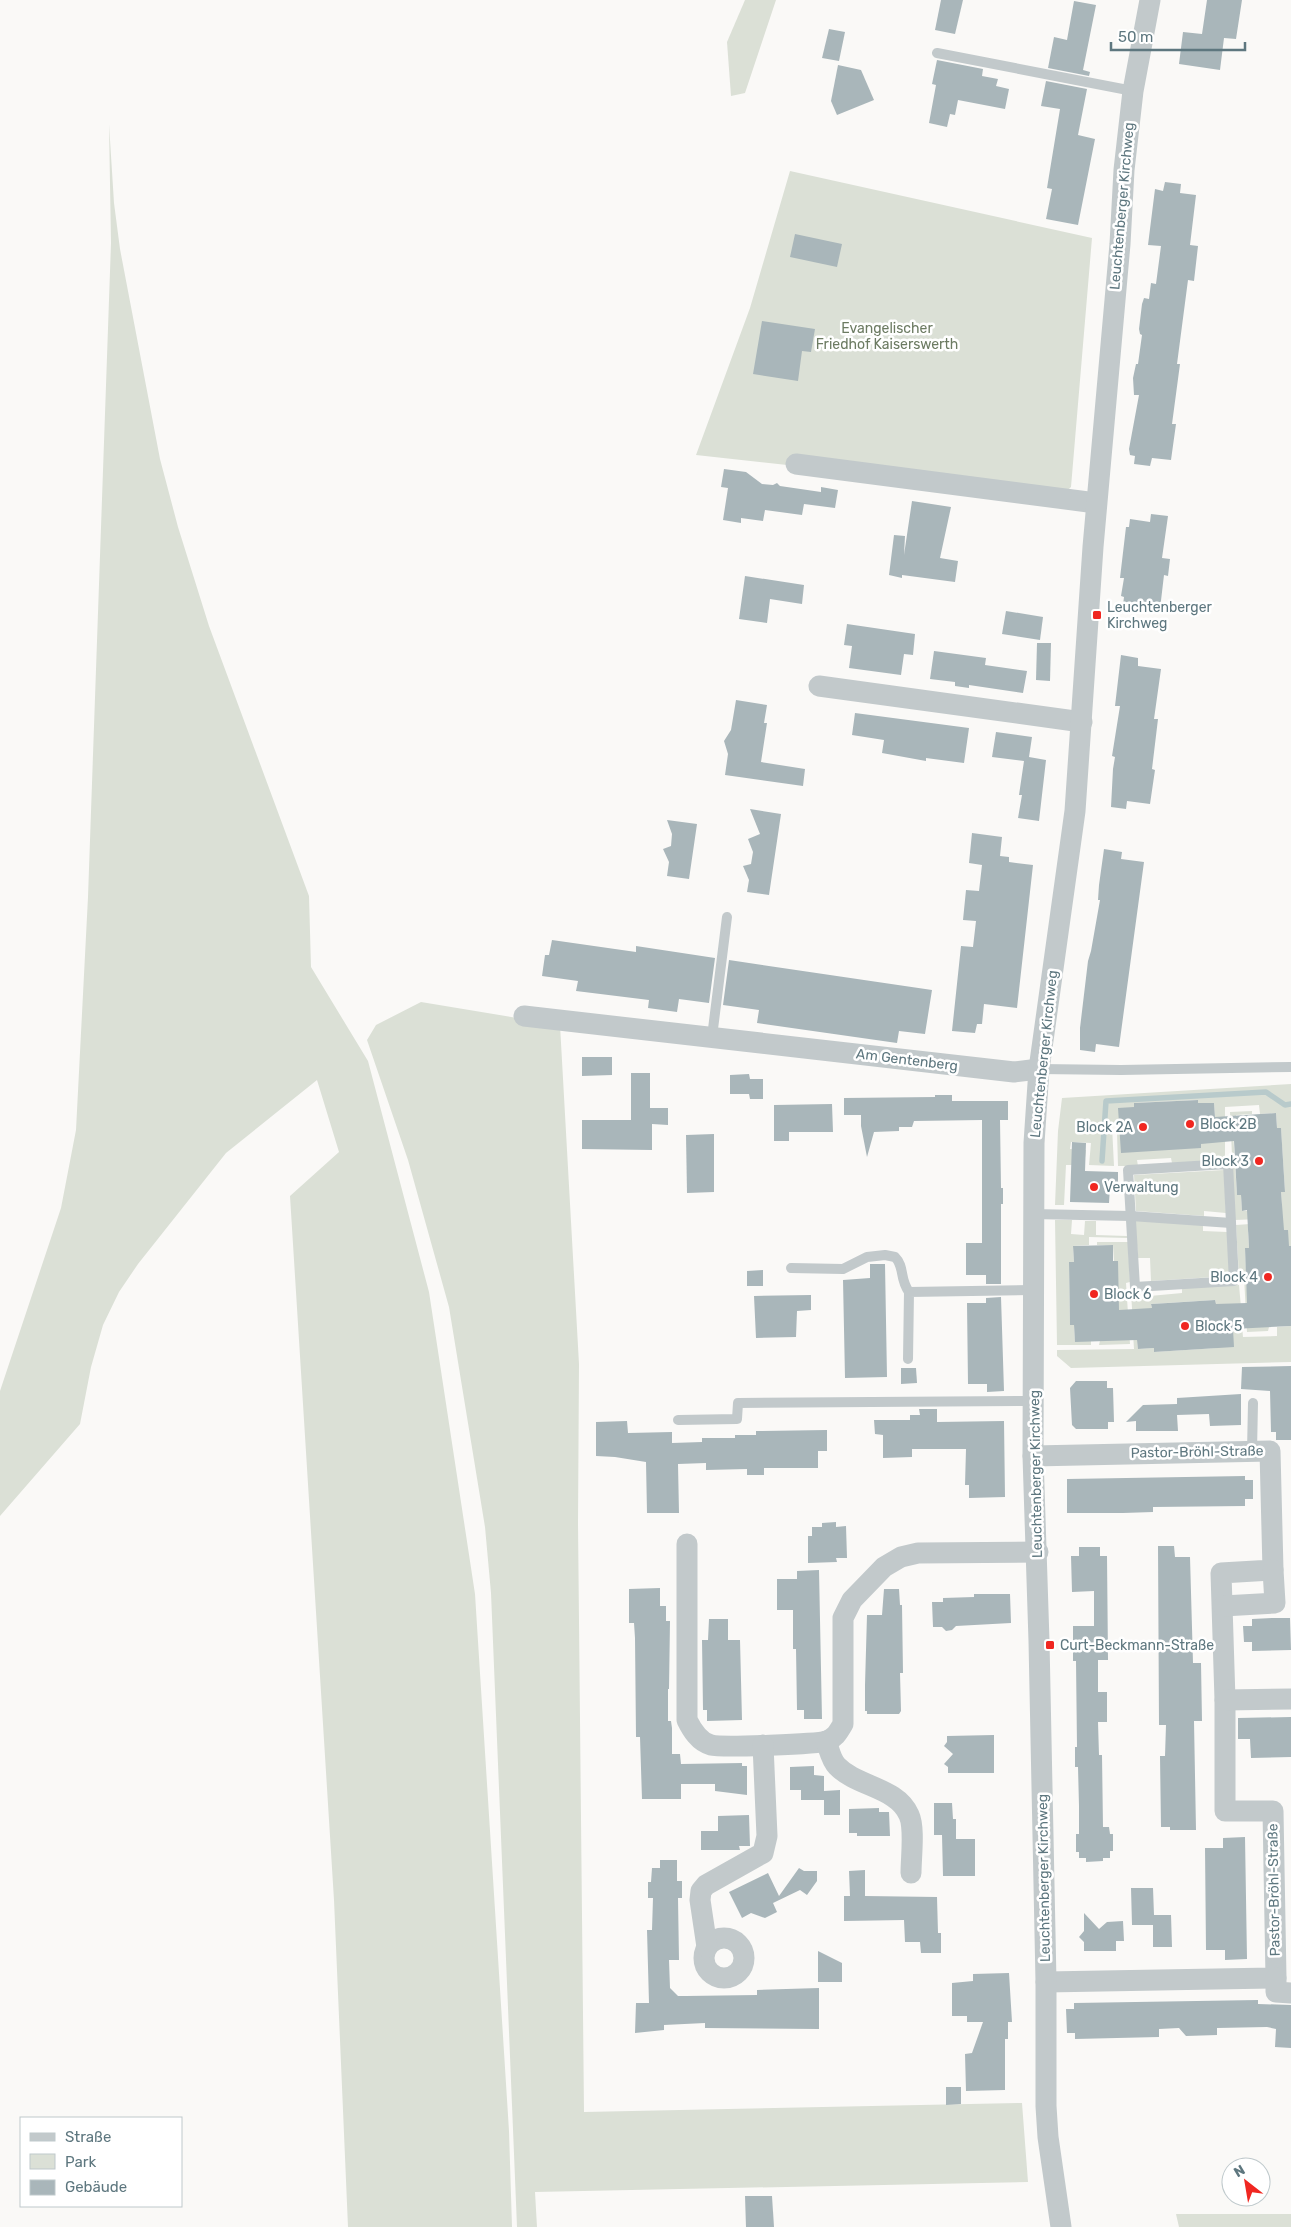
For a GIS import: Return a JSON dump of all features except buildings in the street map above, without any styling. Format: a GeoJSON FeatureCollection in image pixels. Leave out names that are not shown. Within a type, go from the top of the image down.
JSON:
{"type":"FeatureCollection","features":[{"type":"Feature","properties":{"kind":"street","name":"Leuchtenberger Kirchweg"},"geometry":{"type":"LineString","coordinates":[[1061,2227],[1048,2137],[1038,1552],[1033,1456],[1032,1214],[1034,1143],[1040,1069],[1075,811],[1096,503],[1120,244],[1124,170],[1133,91],[1150,0]]}},
{"type":"Feature","properties":{"kind":"street"},"geometry":{"type":"LineString","coordinates":[[796,464],[1096,503]]}},
{"type":"Feature","properties":{"kind":"street"},"geometry":{"type":"LineString","coordinates":[[819,686],[1082,722]]}},
{"type":"Feature","properties":{"kind":"street","name":"Am Gentenberg"},"geometry":{"type":"LineString","coordinates":[[524,1016],[1014,1072],[1040,1069]]}},
{"type":"Feature","properties":{"kind":"street","name":"Pastor-Bröhl-Straße"},"geometry":{"type":"LineString","coordinates":[[1033,1456],[1270,1450],[1273,1570],[1283,1604],[1223,1606]]}},
{"type":"Feature","properties":{"kind":"street"},"geometry":{"type":"LineString","coordinates":[[686,1544],[687,1720],[692,1731],[710,1745],[826,1742],[836,1736],[843,1724],[843,1618],[852,1600],[884,1567],[901,1557],[918,1553],[1038,1552]]}},
{"type":"Feature","properties":{"kind":"street","name":"Pastor-Bröhl-Straße"},"geometry":{"type":"LineString","coordinates":[[1046,1982],[1284,1985],[1273,1811],[1225,1811],[1225,1700],[1221,1573],[1273,1570]]}},
{"type":"Feature","properties":{"kind":"street"},"geometry":{"type":"LineString","coordinates":[[1225,1700],[1291,1699]]}},
{"type":"Feature","properties":{"kind":"street"},"geometry":{"type":"LineString","coordinates":[[826,1742],[835,1765],[855,1780],[895,1797],[909,1815],[912,1824],[911,1873]]}},
{"type":"Feature","properties":{"kind":"street"},"geometry":{"type":"LineString","coordinates":[[707,1947],[700,1900],[701,1890],[706,1885],[763,1853],[767,1836],[762,1745]]}},
{"type":"Feature","properties":{"kind":"lane"},"geometry":{"type":"LineString","coordinates":[[937,53],[1133,91]]}},
{"type":"Feature","properties":{"kind":"lane"},"geometry":{"type":"LineString","coordinates":[[712,1037],[727,917]]}},
{"type":"Feature","properties":{"kind":"lane","name":"Am Gentenberg"},"geometry":{"type":"LineString","coordinates":[[1040,1069],[1121,1070],[1291,1067]]}},
{"type":"Feature","properties":{"kind":"lane"},"geometry":{"type":"LineString","coordinates":[[1228,1164],[1234,1281],[1134,1287],[1130,1216],[1128,1170],[1228,1164]]}},
{"type":"Feature","properties":{"kind":"lane"},"geometry":{"type":"LineString","coordinates":[[1032,1214],[1130,1216],[1231,1223]]}},
{"type":"Feature","properties":{"kind":"lane"},"geometry":{"type":"LineString","coordinates":[[791,1268],[843,1269],[867,1257],[885,1255],[895,1257],[902,1267],[901,1280],[909,1292],[908,1359]]}},
{"type":"Feature","properties":{"kind":"lane"},"geometry":{"type":"LineString","coordinates":[[909,1292],[1032,1290]]}},
{"type":"Feature","properties":{"kind":"lane"},"geometry":{"type":"LineString","coordinates":[[678,1420],[737,1419],[738,1403],[1034,1401]]}},
{"type":"Feature","properties":{"kind":"lane"},"geometry":{"type":"LineString","coordinates":[[1252,1451],[1253,1403]]}},
{"type":"Feature","properties":{"kind":"green space"},"geometry":{"type":"Polygon","coordinates":[[[745,0],[776,0],[745,93],[731,96],[727,42],[745,0]]]}},
{"type":"Feature","properties":{"kind":"green space"},"geometry":{"type":"Polygon","coordinates":[[[109,124],[114,203],[120,249],[160,459],[178,527],[209,626],[309,896],[311,967],[368,1061],[429,1292],[475,1594],[509,2131],[512,2227],[348,2227],[334,1900],[290,1196],[339,1152],[317,1080],[226,1153],[138,1264],[119,1292],[103,1325],[91,1367],[80,1424],[0,1516],[0,1391],[61,1208],[76,1130],[88,897],[111,243],[109,124]]]}},
{"type":"Feature","properties":{"kind":"green space","name":"Evangelischer Friedhof Kaiserswerth"},"geometry":{"type":"Polygon","coordinates":[[[790,171],[1092,238],[1071,487],[1062,495],[696,455],[750,308],[790,171]]]}},
{"type":"Feature","properties":{"kind":"green space"},"geometry":{"type":"Polygon","coordinates":[[[421,1002],[560,1025],[579,1364],[578,1523],[584,2112],[1022,2103],[1028,2182],[535,2192],[537,2227],[517,2227],[491,1593],[485,1527],[449,1307],[408,1160],[367,1040],[376,1025],[421,1002]]]}},
{"type":"Feature","properties":{"kind":"green space"},"geometry":{"type":"Polygon","coordinates":[[[1291,1084],[1291,1246],[1272,1231],[1267,1209],[1282,1208],[1281,1192],[1285,1192],[1281,1129],[1277,1128],[1276,1113],[1260,1114],[1259,1105],[1225,1107],[1225,1118],[1215,1118],[1214,1103],[1198,1104],[1197,1100],[1134,1103],[1134,1107],[1119,1124],[1112,1126],[1114,1166],[1089,1165],[1091,1143],[1071,1142],[1070,1149],[1086,1150],[1084,1165],[1066,1165],[1064,1205],[1055,1205],[1058,1131],[1062,1098],[1291,1084]]]}},
{"type":"Feature","properties":{"kind":"green space"},"geometry":{"type":"Polygon","coordinates":[[[1252,1111],[1252,1114],[1236,1115],[1237,1131],[1233,1132],[1237,1195],[1241,1195],[1242,1211],[1259,1210],[1259,1219],[1235,1220],[1230,1112],[1252,1111]]]}},
{"type":"Feature","properties":{"kind":"green space"},"geometry":{"type":"Polygon","coordinates":[[[1225,1126],[1225,1160],[1172,1163],[1171,1158],[1137,1160],[1138,1166],[1118,1166],[1117,1132],[1201,1144],[1225,1126]]]}},
{"type":"Feature","properties":{"kind":"green space"},"geometry":{"type":"Polygon","coordinates":[[[1224,1170],[1226,1213],[1204,1211],[1204,1216],[1136,1211],[1134,1175],[1224,1170]]]}},
{"type":"Feature","properties":{"kind":"green space"},"geometry":{"type":"Polygon","coordinates":[[[1055,1220],[1072,1220],[1071,1234],[1084,1235],[1085,1221],[1096,1221],[1096,1235],[1127,1236],[1128,1238],[1089,1237],[1089,1245],[1073,1246],[1074,1262],[1069,1262],[1070,1325],[1074,1325],[1075,1341],[1091,1341],[1091,1345],[1057,1345],[1055,1220]]]}},
{"type":"Feature","properties":{"kind":"green space"},"geometry":{"type":"Polygon","coordinates":[[[1135,1220],[1203,1225],[1203,1231],[1227,1232],[1230,1276],[1151,1281],[1150,1258],[1138,1258],[1135,1220]]]}},
{"type":"Feature","properties":{"kind":"green space"},"geometry":{"type":"Polygon","coordinates":[[[1264,1223],[1248,1232],[1249,1248],[1245,1249],[1248,1312],[1269,1327],[1268,1331],[1247,1332],[1244,1277],[1239,1276],[1236,1225],[1264,1223]]]}},
{"type":"Feature","properties":{"kind":"green space"},"geometry":{"type":"Polygon","coordinates":[[[1097,1242],[1128,1242],[1130,1282],[1126,1283],[1130,1344],[1099,1345],[1118,1261],[1114,1261],[1113,1245],[1097,1245],[1097,1242]]]}},
{"type":"Feature","properties":{"kind":"green space"},"geometry":{"type":"Polygon","coordinates":[[[1239,1285],[1242,1319],[1216,1305],[1215,1300],[1151,1304],[1152,1308],[1133,1325],[1131,1292],[1138,1291],[1139,1297],[1182,1293],[1182,1288],[1239,1285]]]}},
{"type":"Feature","properties":{"kind":"green space"},"geometry":{"type":"Polygon","coordinates":[[[1233,1326],[1242,1326],[1243,1337],[1277,1336],[1277,1327],[1291,1326],[1291,1362],[1071,1368],[1057,1356],[1057,1350],[1134,1349],[1133,1333],[1137,1333],[1138,1349],[1154,1348],[1154,1352],[1217,1348],[1233,1326]]]}},
{"type":"Feature","properties":{"kind":"green space"},"geometry":{"type":"Polygon","coordinates":[[[1176,2214],[1291,2214],[1291,2227],[1179,2227],[1176,2214]]]}},
{"type":"Feature","properties":{"kind":"waterway"},"geometry":{"type":"LineString","coordinates":[[1102,1161],[1106,1101],[1266,1092],[1285,1105],[1291,1104]]}},
{"type":"Feature","properties":{"kind":"place","name":"Leuchtenberger Kirchweg"},"geometry":{"type":"Point","coordinates":[1097,615]}},
{"type":"Feature","properties":{"kind":"place","name":"Block 2B"},"geometry":{"type":"Point","coordinates":[1190,1124]}},
{"type":"Feature","properties":{"kind":"place","name":"Block 2A"},"geometry":{"type":"Point","coordinates":[1143,1127]}},
{"type":"Feature","properties":{"kind":"place","name":"Block 3"},"geometry":{"type":"Point","coordinates":[1259,1161]}},
{"type":"Feature","properties":{"kind":"place","name":"Verwaltung"},"geometry":{"type":"Point","coordinates":[1094,1187]}},
{"type":"Feature","properties":{"kind":"place","name":"Block 4"},"geometry":{"type":"Point","coordinates":[1268,1277]}},
{"type":"Feature","properties":{"kind":"place","name":"Block 6"},"geometry":{"type":"Point","coordinates":[1094,1294]}},
{"type":"Feature","properties":{"kind":"place","name":"Block 5"},"geometry":{"type":"Point","coordinates":[1185,1326]}},
{"type":"Feature","properties":{"kind":"place","name":"Curt-Beckmann-Straße"},"geometry":{"type":"Point","coordinates":[1050,1645]}}]}
